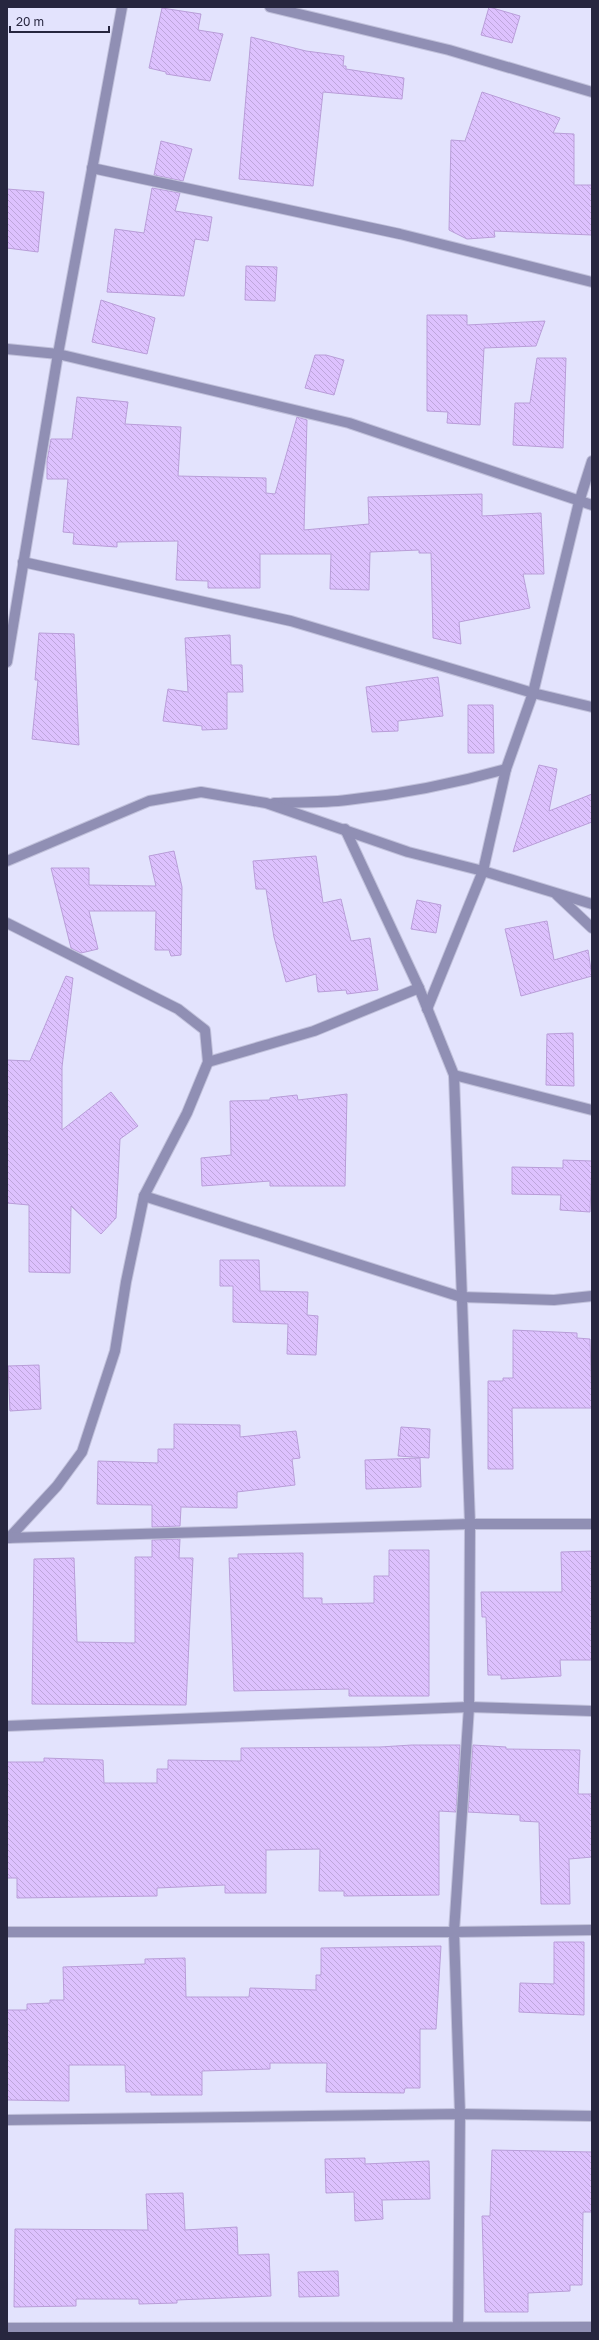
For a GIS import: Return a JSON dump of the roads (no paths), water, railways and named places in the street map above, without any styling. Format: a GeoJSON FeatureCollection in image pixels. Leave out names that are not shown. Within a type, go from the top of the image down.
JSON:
{"type":"FeatureCollection","features":[{"type":"Feature","properties":{"kind":"street"},"geometry":{"type":"LineString","coordinates":[[7,662],[58,354],[122,7]]}},
{"type":"Feature","properties":{"kind":"street"},"geometry":{"type":"LineString","coordinates":[[270,7],[449,50],[592,92]]}},
{"type":"Feature","properties":{"kind":"street"},"geometry":{"type":"LineString","coordinates":[[92,168],[400,234],[592,282]]}},
{"type":"Feature","properties":{"kind":"street"},"geometry":{"type":"LineString","coordinates":[[7,349],[58,354],[349,423],[579,502],[592,505]]}},
{"type":"Feature","properties":{"kind":"street"},"geometry":{"type":"LineString","coordinates":[[427,1009],[483,871],[506,770],[533,693],[579,502],[592,461]]}},
{"type":"Feature","properties":{"kind":"street"},"geometry":{"type":"LineString","coordinates":[[23,562],[291,621],[533,693],[592,707]]}},
{"type":"Feature","properties":{"kind":"street"},"geometry":{"type":"LineString","coordinates":[[266,803],[353,800],[448,785],[506,770]]}},
{"type":"Feature","properties":{"kind":"street"},"geometry":{"type":"LineString","coordinates":[[7,861],[149,800],[200,792],[266,803],[408,852],[483,871],[592,904]]}},
{"type":"Feature","properties":{"kind":"street"},"geometry":{"type":"LineString","coordinates":[[345,829],[419,988],[454,1075],[470,1524],[469,1706],[454,1932],[460,2114],[459,2331]]}},
{"type":"Feature","properties":{"kind":"street"},"geometry":{"type":"LineString","coordinates":[[555,894],[592,928]]}},
{"type":"Feature","properties":{"kind":"street"},"geometry":{"type":"LineString","coordinates":[[7,924],[178,1009],[205,1030],[208,1062],[187,1113],[144,1196],[126,1282],[115,1351],[82,1452],[57,1486],[8,1538]]}},
{"type":"Feature","properties":{"kind":"street"},"geometry":{"type":"LineString","coordinates":[[208,1062],[314,1031],[419,988]]}},
{"type":"Feature","properties":{"kind":"street"},"geometry":{"type":"LineString","coordinates":[[454,1075],[592,1110]]}},
{"type":"Feature","properties":{"kind":"street"},"geometry":{"type":"LineString","coordinates":[[144,1196],[461,1297],[554,1300],[592,1296]]}},
{"type":"Feature","properties":{"kind":"street"},"geometry":{"type":"LineString","coordinates":[[8,1538],[470,1524],[592,1524]]}},
{"type":"Feature","properties":{"kind":"street"},"geometry":{"type":"LineString","coordinates":[[7,1726],[469,1706],[592,1711]]}},
{"type":"Feature","properties":{"kind":"street"},"geometry":{"type":"LineString","coordinates":[[7,1932],[454,1932],[592,1930]]}},
{"type":"Feature","properties":{"kind":"street"},"geometry":{"type":"LineString","coordinates":[[7,2120],[460,2114],[592,2116]]}},
{"type":"Feature","properties":{"kind":"street"},"geometry":{"type":"LineString","coordinates":[[7,2328],[459,2331],[592,2327]]}}]}
